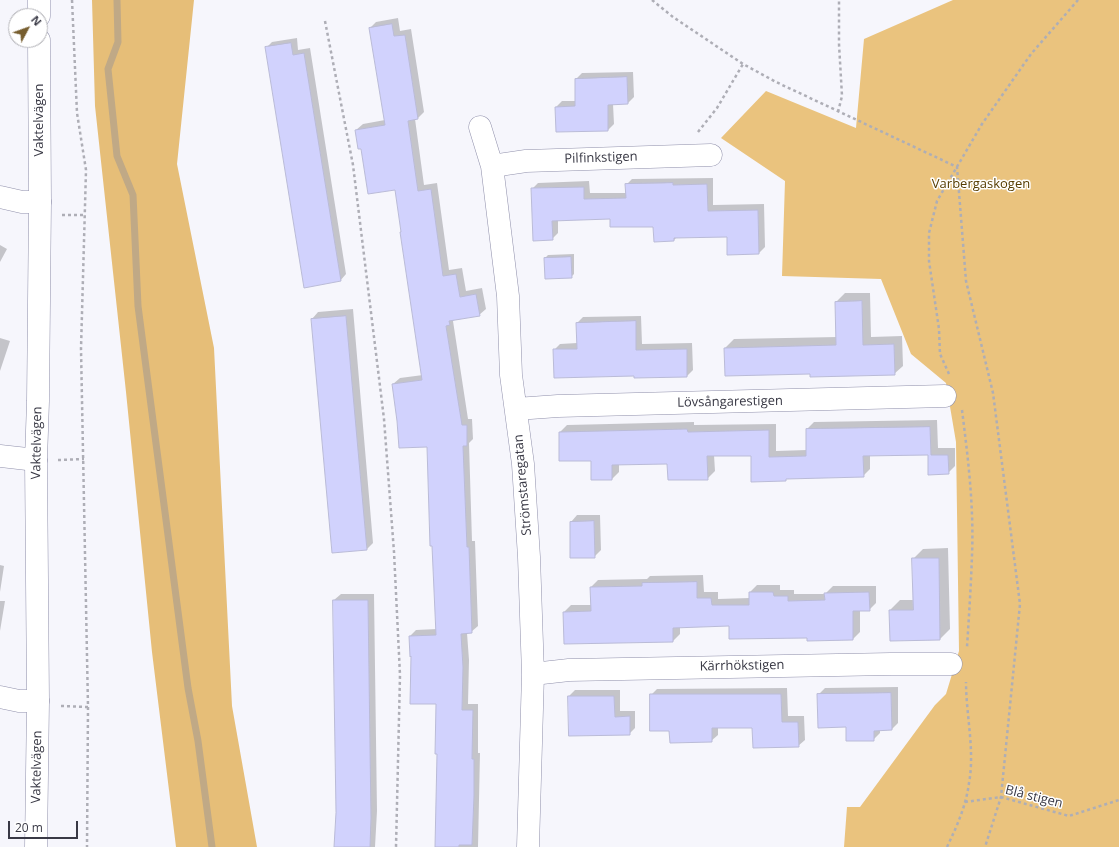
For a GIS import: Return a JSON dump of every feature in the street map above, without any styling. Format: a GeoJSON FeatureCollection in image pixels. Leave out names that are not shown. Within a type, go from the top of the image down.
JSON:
{"type":"FeatureCollection","features":[{"type":"Feature","properties":{"kind":"street","name":"Vaktelvägen"},"geometry":{"type":"LineString","coordinates":[[36,847],[38,701],[36,460],[40,202],[39,48]]}},
{"type":"Feature","properties":{"kind":"street","name":"Strömstaregatan"},"geometry":{"type":"LineString","coordinates":[[480,127],[492,166],[508,296],[511,375],[524,472],[529,557],[533,674],[528,847]]}},
{"type":"Feature","properties":{"kind":"street","name":"Pilfinkstigen"},"geometry":{"type":"LineString","coordinates":[[492,166],[526,161],[711,155]]}},
{"type":"Feature","properties":{"kind":"street"},"geometry":{"type":"LineString","coordinates":[[0,197],[22,202],[40,202]]}},
{"type":"Feature","properties":{"kind":"street","name":"Lövsångarestigen"},"geometry":{"type":"LineString","coordinates":[[516,408],[558,406],[953,400]]}},
{"type":"Feature","properties":{"kind":"street"},"geometry":{"type":"LineString","coordinates":[[0,456],[36,460]]}},
{"type":"Feature","properties":{"kind":"street","name":"Kärrhökstigen"},"geometry":{"type":"LineString","coordinates":[[533,674],[577,670],[891,664],[959,659]]}},
{"type":"Feature","properties":{"kind":"street"},"geometry":{"type":"LineString","coordinates":[[0,697],[19,701],[38,701]]}},
{"type":"Feature","properties":{"kind":"path"},"geometry":{"type":"LineString","coordinates":[[72,0],[77,113],[86,170],[81,349],[88,707],[87,847]]}},
{"type":"Feature","properties":{"kind":"path"},"geometry":{"type":"LineString","coordinates":[[652,0],[743,64],[838,112],[957,167]]}},
{"type":"Feature","properties":{"kind":"path"},"geometry":{"type":"LineString","coordinates":[[838,112],[842,96],[839,44],[839,0]]}},
{"type":"Feature","properties":{"kind":"path"},"geometry":{"type":"LineString","coordinates":[[950,376],[940,354],[939,329],[929,261],[929,233],[937,201],[982,124],[1031,54],[1078,0]]}},
{"type":"Feature","properties":{"kind":"path"},"geometry":{"type":"LineString","coordinates":[[325,21],[353,165],[384,419],[394,552],[400,676],[396,847]]}},
{"type":"Feature","properties":{"kind":"path"},"geometry":{"type":"LineString","coordinates":[[682,156],[697,133],[717,108],[743,64]]}},
{"type":"Feature","properties":{"kind":"path"},"geometry":{"type":"LineString","coordinates":[[957,167],[966,281],[993,393],[1020,604],[1001,797],[985,847]]}},
{"type":"Feature","properties":{"kind":"path"},"geometry":{"type":"LineString","coordinates":[[953,400],[968,457],[972,518],[972,554],[959,659]]}},
{"type":"Feature","properties":{"kind":"path"},"geometry":{"type":"LineString","coordinates":[[947,847],[963,811],[970,782],[971,761],[966,680]]}},
{"type":"Feature","properties":{"kind":"path","name":"Blå stigen"},"geometry":{"type":"LineString","coordinates":[[965,802],[1001,797],[1069,816],[1119,800]]}},
{"type":"Feature","properties":{"kind":"green space","name":"Varbergaskogen"},"geometry":{"type":"Polygon","coordinates":[[[953,0],[1119,0],[1119,847],[844,847],[847,807],[860,807],[935,705],[946,694],[959,651],[956,442],[946,383],[911,354],[881,279],[782,276],[785,181],[721,138],[766,91],[856,128],[864,39],[953,0]]]}},
{"type":"Feature","properties":{"kind":"shaded area"},"geometry":{"type":"Polygon","coordinates":[[[92,0],[194,0],[177,164],[214,348],[232,706],[257,847],[176,847],[152,652],[95,106],[92,0]]]}},
{"type":"Feature","properties":{"kind":"building"},"geometry":{"type":"Polygon","coordinates":[[[392,24],[394,36],[405,35],[418,119],[408,121],[418,191],[431,189],[443,276],[456,274],[460,297],[476,294],[480,316],[449,321],[450,325],[446,326],[462,425],[467,425],[467,446],[463,446],[472,633],[461,634],[463,667],[462,710],[473,710],[472,759],[474,759],[474,796],[472,845],[459,845],[459,847],[435,847],[437,754],[435,754],[436,704],[410,704],[411,656],[410,657],[409,636],[436,635],[432,546],[430,546],[427,447],[399,448],[392,384],[422,380],[395,190],[368,194],[361,149],[358,149],[355,130],[385,125],[369,28],[392,24]]]}},
{"type":"Feature","properties":{"kind":"building"},"geometry":{"type":"Polygon","coordinates":[[[291,43],[293,55],[304,53],[341,281],[304,288],[265,47],[291,43]]]}},
{"type":"Feature","properties":{"kind":"building"},"geometry":{"type":"Polygon","coordinates":[[[627,77],[628,104],[608,105],[608,131],[556,132],[555,107],[575,106],[575,79],[627,77]]]}},
{"type":"Feature","properties":{"kind":"building"},"geometry":{"type":"Polygon","coordinates":[[[673,183],[673,185],[707,184],[708,211],[758,210],[759,254],[727,255],[727,237],[674,238],[674,241],[654,242],[653,227],[610,227],[610,219],[552,221],[553,240],[533,241],[531,188],[584,187],[584,199],[626,198],[625,184],[673,183]]]}},
{"type":"Feature","properties":{"kind":"building"},"geometry":{"type":"Polygon","coordinates":[[[571,257],[572,278],[545,279],[544,258],[571,257]]]}},
{"type":"Feature","properties":{"kind":"building"},"geometry":{"type":"Polygon","coordinates":[[[862,301],[863,345],[894,344],[895,375],[810,377],[810,374],[725,376],[724,348],[836,345],[835,302],[862,301]]]}},
{"type":"Feature","properties":{"kind":"building"},"geometry":{"type":"Polygon","coordinates":[[[346,316],[367,550],[332,553],[311,319],[346,316]]]}},
{"type":"Feature","properties":{"kind":"building"},"geometry":{"type":"Polygon","coordinates":[[[636,321],[636,350],[687,349],[687,377],[634,378],[634,376],[554,378],[553,349],[577,349],[576,323],[636,321]]]}},
{"type":"Feature","properties":{"kind":"building"},"geometry":{"type":"Polygon","coordinates":[[[930,427],[931,455],[948,455],[949,474],[928,475],[928,455],[863,456],[864,477],[786,479],[786,481],[751,482],[751,456],[707,456],[708,480],[668,480],[667,464],[612,465],[612,480],[591,480],[591,461],[559,461],[559,432],[687,429],[688,432],[769,430],[769,457],[806,456],[806,429],[930,427]]]}},
{"type":"Feature","properties":{"kind":"building"},"geometry":{"type":"Polygon","coordinates":[[[594,521],[595,558],[570,558],[570,522],[594,521]]]}},
{"type":"Feature","properties":{"kind":"building"},"geometry":{"type":"Polygon","coordinates":[[[912,558],[939,558],[940,640],[890,641],[889,610],[913,610],[912,558]]]}},
{"type":"Feature","properties":{"kind":"building"},"geometry":{"type":"Polygon","coordinates":[[[697,582],[697,598],[711,598],[712,605],[749,605],[749,592],[773,592],[774,596],[788,596],[788,601],[825,600],[824,593],[869,592],[870,611],[853,611],[853,640],[807,641],[807,638],[729,639],[729,626],[673,628],[673,642],[564,644],[563,612],[591,611],[590,587],[642,586],[642,583],[697,582]]]}},
{"type":"Feature","properties":{"kind":"building"},"geometry":{"type":"Polygon","coordinates":[[[333,600],[368,600],[371,818],[370,847],[334,847],[336,813],[333,600]]]}},
{"type":"Feature","properties":{"kind":"building"},"geometry":{"type":"Polygon","coordinates":[[[891,693],[892,730],[874,731],[874,741],[846,741],[846,727],[818,728],[817,694],[891,693]]]}},
{"type":"Feature","properties":{"kind":"building"},"geometry":{"type":"Polygon","coordinates":[[[650,694],[781,694],[782,722],[798,722],[799,747],[753,748],[752,728],[712,728],[712,742],[670,743],[669,731],[650,731],[650,694]]]}},
{"type":"Feature","properties":{"kind":"building"},"geometry":{"type":"Polygon","coordinates":[[[568,696],[614,696],[615,717],[630,716],[630,735],[569,736],[568,696]]]}},
{"type":"Feature","properties":{"kind":"waterway"},"geometry":{"type":"LineString","coordinates":[[117,0],[118,42],[108,69],[117,156],[133,195],[138,306],[188,688],[198,741],[212,847]]}}]}
